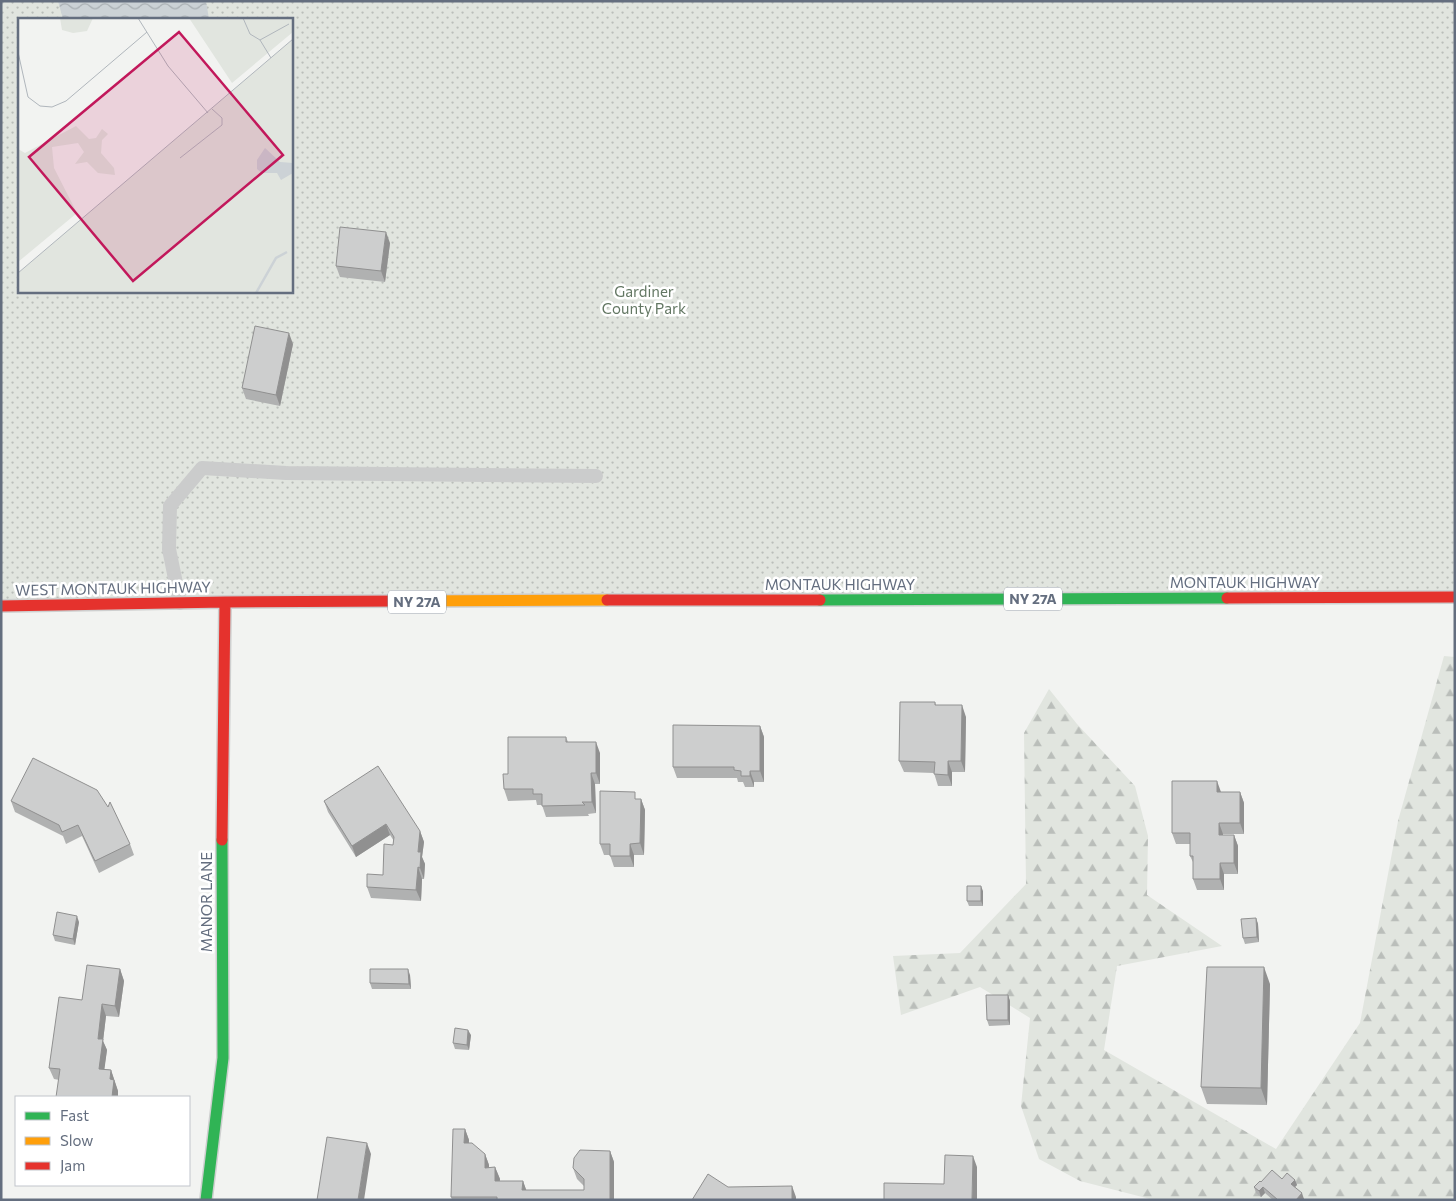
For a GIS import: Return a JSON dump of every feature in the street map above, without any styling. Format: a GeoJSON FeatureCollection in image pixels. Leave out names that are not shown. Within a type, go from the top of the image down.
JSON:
{"type":"FeatureCollection","features":[{"type":"Feature","properties":{"kind":"main road","name":"MONTAUK HIGHWAY"},"geometry":{"type":"LineString","coordinates":[[224,602],[1455,598]]}},
{"type":"Feature","properties":{"kind":"main road","name":"WEST MONTAUK HIGHWAY"},"geometry":{"type":"LineString","coordinates":[[1,606],[224,602]]}},
{"type":"Feature","properties":{"kind":"main road","name":"MANOR LANE"},"geometry":{"type":"LineString","coordinates":[[206,1200],[224,1058],[221,880],[224,602]]}},
{"type":"Feature","properties":{"kind":"lane"},"geometry":{"type":"LineString","coordinates":[[180,603],[169,549],[170,506],[202,468],[286,473],[596,476]]}},
{"type":"Feature","properties":{"kind":"green space","name":"Gardiner County Park"},"geometry":{"type":"Polygon","coordinates":[[[1,1],[1455,1],[1455,597],[1,605],[1,1]]]}},
{"type":"Feature","properties":{"kind":"green space"},"geometry":{"type":"Polygon","coordinates":[[[1444,656],[1455,657],[1455,1200],[1154,1200],[1080,1181],[1039,1159],[1021,1106],[1030,1018],[980,987],[901,1015],[893,956],[960,953],[1026,884],[1024,733],[1049,689],[1077,724],[1135,786],[1148,836],[1147,895],[1222,946],[1117,966],[1104,1050],[1276,1149],[1360,1023],[1398,821],[1444,656]]]}},
{"type":"Feature","properties":{"kind":"water"},"geometry":{"type":"Polygon","coordinates":[[[58,1],[206,1],[209,18],[63,18],[58,1]]]}},
{"type":"Feature","properties":{"kind":"building"},"geometry":{"type":"Polygon","coordinates":[[[340,227],[386,232],[381,271],[336,266],[340,227]]]}},
{"type":"Feature","properties":{"kind":"building"},"geometry":{"type":"Polygon","coordinates":[[[255,326],[289,333],[276,395],[242,388],[255,326]]]}},
{"type":"Feature","properties":{"kind":"building"},"geometry":{"type":"Polygon","coordinates":[[[900,702],[935,702],[935,705],[962,705],[961,761],[948,761],[948,775],[934,774],[935,762],[899,761],[900,702]]]}},
{"type":"Feature","properties":{"kind":"building"},"geometry":{"type":"Polygon","coordinates":[[[673,725],[760,726],[760,771],[750,771],[750,776],[741,776],[741,771],[734,770],[734,767],[673,767],[673,725]]]}},
{"type":"Feature","properties":{"kind":"building"},"geometry":{"type":"Polygon","coordinates":[[[508,737],[566,737],[566,742],[596,742],[596,773],[591,773],[592,802],[582,802],[585,805],[542,806],[542,794],[533,794],[533,789],[504,789],[503,774],[508,774],[508,737]]]}},
{"type":"Feature","properties":{"kind":"building"},"geometry":{"type":"Polygon","coordinates":[[[33,758],[97,790],[108,807],[110,802],[130,844],[95,861],[78,825],[62,832],[59,825],[11,801],[33,758]]]}},
{"type":"Feature","properties":{"kind":"building"},"geometry":{"type":"Polygon","coordinates":[[[378,766],[420,831],[418,852],[421,852],[420,868],[418,867],[416,890],[367,887],[367,874],[383,875],[384,844],[393,845],[394,837],[386,824],[352,846],[324,801],[378,766]]]}},
{"type":"Feature","properties":{"kind":"building"},"geometry":{"type":"Polygon","coordinates":[[[1172,781],[1217,781],[1217,792],[1240,792],[1240,823],[1219,823],[1219,835],[1234,835],[1234,863],[1220,863],[1220,879],[1193,879],[1190,833],[1172,833],[1172,781]]]}},
{"type":"Feature","properties":{"kind":"building"},"geometry":{"type":"Polygon","coordinates":[[[600,791],[635,792],[635,799],[641,799],[640,843],[630,844],[630,856],[610,856],[610,844],[600,844],[600,791]]]}},
{"type":"Feature","properties":{"kind":"building"},"geometry":{"type":"Polygon","coordinates":[[[967,886],[981,886],[981,901],[967,901],[967,886]]]}},
{"type":"Feature","properties":{"kind":"building"},"geometry":{"type":"Polygon","coordinates":[[[57,912],[77,916],[73,939],[53,935],[57,912]]]}},
{"type":"Feature","properties":{"kind":"building"},"geometry":{"type":"Polygon","coordinates":[[[1256,918],[1257,937],[1243,938],[1241,919],[1256,918]]]}},
{"type":"Feature","properties":{"kind":"building"},"geometry":{"type":"Polygon","coordinates":[[[87,965],[120,969],[115,1006],[102,1004],[98,1039],[103,1039],[99,1069],[111,1070],[110,1079],[114,1080],[112,1096],[56,1096],[60,1069],[49,1068],[59,997],[82,1000],[87,965]]]}},
{"type":"Feature","properties":{"kind":"building"},"geometry":{"type":"Polygon","coordinates":[[[1207,967],[1264,967],[1261,1088],[1201,1087],[1207,967]]]}},
{"type":"Feature","properties":{"kind":"building"},"geometry":{"type":"Polygon","coordinates":[[[370,969],[408,969],[409,984],[370,983],[370,969]]]}},
{"type":"Feature","properties":{"kind":"building"},"geometry":{"type":"Polygon","coordinates":[[[986,995],[1008,995],[1008,1020],[987,1020],[986,995]]]}},
{"type":"Feature","properties":{"kind":"building"},"geometry":{"type":"Polygon","coordinates":[[[455,1028],[468,1030],[467,1045],[453,1043],[455,1028]]]}},
{"type":"Feature","properties":{"kind":"building"},"geometry":{"type":"Polygon","coordinates":[[[453,1129],[465,1129],[464,1143],[472,1143],[485,1154],[485,1168],[495,1167],[495,1181],[523,1181],[522,1190],[584,1190],[584,1179],[573,1168],[574,1158],[580,1150],[610,1151],[610,1200],[497,1200],[497,1197],[451,1197],[453,1129]]]}},
{"type":"Feature","properties":{"kind":"building"},"geometry":{"type":"Polygon","coordinates":[[[327,1137],[367,1143],[358,1200],[317,1200],[327,1137]]]}},
{"type":"Feature","properties":{"kind":"building"},"geometry":{"type":"Polygon","coordinates":[[[945,1155],[973,1156],[972,1200],[884,1200],[884,1183],[944,1184],[945,1155]]]}},
{"type":"Feature","properties":{"kind":"building"},"geometry":{"type":"Polygon","coordinates":[[[1272,1170],[1282,1179],[1287,1173],[1295,1180],[1291,1184],[1302,1193],[1296,1200],[1278,1200],[1263,1187],[1259,1191],[1254,1187],[1272,1170]]]}},
{"type":"Feature","properties":{"kind":"building"},"geometry":{"type":"Polygon","coordinates":[[[708,1174],[728,1187],[792,1186],[792,1200],[692,1200],[708,1174]]]}},
{"type":"Feature","properties":{"kind":"traffic: fast"},"geometry":{"type":"LineString","coordinates":[[820,600],[1227,598]]}},
{"type":"Feature","properties":{"kind":"traffic: fast"},"geometry":{"type":"LineString","coordinates":[[206,1200],[223,1058],[222,840]]}},
{"type":"Feature","properties":{"kind":"traffic: slow"},"geometry":{"type":"LineString","coordinates":[[402,601],[607,600]]}},
{"type":"Feature","properties":{"kind":"traffic: jam"},"geometry":{"type":"LineString","coordinates":[[1227,598],[1455,597]]}},
{"type":"Feature","properties":{"kind":"traffic: jam"},"geometry":{"type":"LineString","coordinates":[[607,600],[820,600]]}},
{"type":"Feature","properties":{"kind":"traffic: jam"},"geometry":{"type":"LineString","coordinates":[[1,606],[402,601]]}},
{"type":"Feature","properties":{"kind":"traffic: jam"},"geometry":{"type":"LineString","coordinates":[[222,840],[225,602]]}}]}
